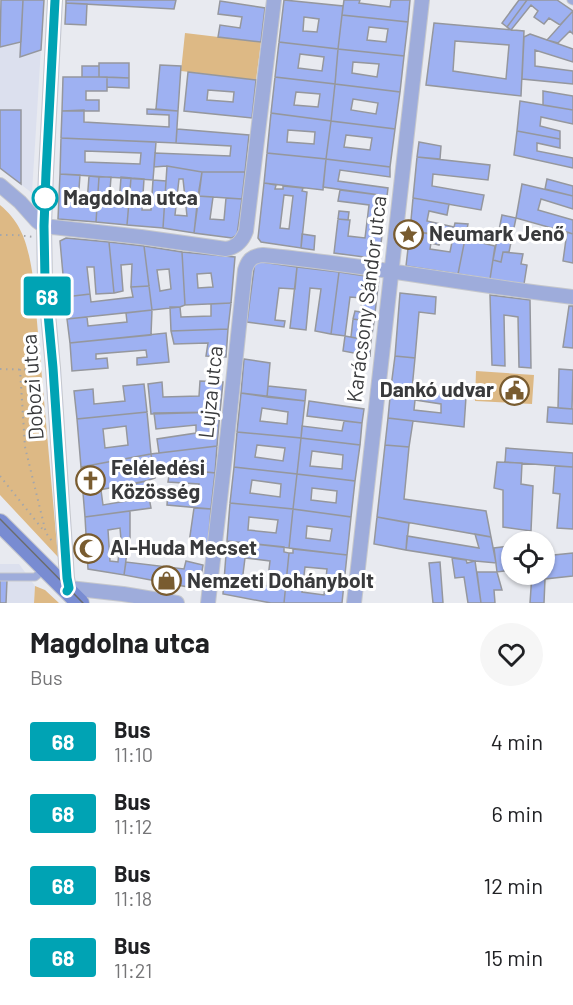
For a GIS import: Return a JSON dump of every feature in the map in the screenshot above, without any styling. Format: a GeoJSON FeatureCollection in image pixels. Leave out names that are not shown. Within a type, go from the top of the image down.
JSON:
{"type":"FeatureCollection","features":[{"type":"Feature","properties":{"kind":"street","name":"Dobozi utca"},"geometry":{"type":"LineString","coordinates":[[55,0],[46,173],[45,281],[67,578],[72,594]]}},
{"type":"Feature","properties":{"kind":"street"},"geometry":{"type":"LineString","coordinates":[[0,184],[20,202],[44,232],[152,238],[226,249],[238,244],[246,231],[274,0]]}},
{"type":"Feature","properties":{"kind":"street","name":"Karácsony Sándor utca"},"geometry":{"type":"LineString","coordinates":[[354,603],[422,0]]}},
{"type":"Feature","properties":{"kind":"street","name":"Lujza utca"},"geometry":{"type":"LineString","coordinates":[[208,603],[247,263],[256,256],[263,255],[390,272]]}},
{"type":"Feature","properties":{"kind":"street"},"geometry":{"type":"LineString","coordinates":[[390,272],[514,291],[573,297]]}},
{"type":"Feature","properties":{"kind":"street"},"geometry":{"type":"LineString","coordinates":[[0,523],[72,594],[123,594],[177,603]]}},
{"type":"Feature","properties":{"kind":"lane"},"geometry":{"type":"LineString","coordinates":[[0,576],[35,577],[45,569]]}},
{"type":"Feature","properties":{"kind":"path"},"geometry":{"type":"LineString","coordinates":[[0,235],[44,232]]}},
{"type":"Feature","properties":{"kind":"path"},"geometry":{"type":"LineString","coordinates":[[0,369],[53,368]]}},
{"type":"Feature","properties":{"kind":"path"},"geometry":{"type":"LineString","coordinates":[[20,369],[25,447],[46,533]]}},
{"type":"Feature","properties":{"kind":"path"},"geometry":{"type":"LineString","coordinates":[[0,476],[58,548]]}},
{"type":"Feature","properties":{"kind":"shaded area"},"geometry":{"type":"Polygon","coordinates":[[[0,0],[44,0],[32,193],[0,168],[0,0]]]}},
{"type":"Feature","properties":{"kind":"shaded area"},"geometry":{"type":"Polygon","coordinates":[[[185,33],[261,42],[256,80],[181,71],[185,33]]]}},
{"type":"Feature","properties":{"kind":"shaded area"},"geometry":{"type":"Polygon","coordinates":[[[0,205],[15,220],[24,237],[33,277],[58,557],[0,495],[0,205]]]}},
{"type":"Feature","properties":{"kind":"shaded area"},"geometry":{"type":"Polygon","coordinates":[[[476,371],[534,375],[532,404],[475,401],[476,371]]]}},
{"type":"Feature","properties":{"kind":"shaded area"},"geometry":{"type":"Polygon","coordinates":[[[0,564],[19,564],[35,586],[34,603],[0,603],[0,564]]]}},
{"type":"Feature","properties":{"kind":"shaded area"},"geometry":{"type":"Polygon","coordinates":[[[35,586],[45,590],[59,603],[34,603],[35,586]]]}},
{"type":"Feature","properties":{"kind":"building"},"geometry":{"type":"Polygon","coordinates":[[[1,0],[23,0],[21,42],[0,47],[1,0]]]}},
{"type":"Feature","properties":{"kind":"building"},"geometry":{"type":"Polygon","coordinates":[[[23,0],[44,0],[41,50],[20,57],[23,0]]]}},
{"type":"Feature","properties":{"kind":"building"},"geometry":{"type":"Polygon","coordinates":[[[66,0],[176,0],[174,9],[66,3],[66,0]]]}},
{"type":"Feature","properties":{"kind":"building"},"geometry":{"type":"Polygon","coordinates":[[[284,0],[343,6],[338,49],[279,42],[284,0]],[[304,17],[303,31],[317,32],[319,19],[304,17]]]}},
{"type":"Feature","properties":{"kind":"building"},"geometry":{"type":"Polygon","coordinates":[[[344,0],[360,0],[359,3],[390,7],[391,0],[410,0],[408,22],[342,15],[344,0]]]}},
{"type":"Feature","properties":{"kind":"building"},"geometry":{"type":"Polygon","coordinates":[[[519,0],[527,0],[507,27],[502,23],[519,0]]]}},
{"type":"Feature","properties":{"kind":"building"},"geometry":{"type":"Polygon","coordinates":[[[527,0],[557,0],[573,11],[560,25],[549,18],[544,24],[534,17],[538,11],[531,5],[511,30],[507,27],[527,0]]]}},
{"type":"Feature","properties":{"kind":"building"},"geometry":{"type":"Polygon","coordinates":[[[220,1],[265,8],[261,42],[218,37],[220,25],[240,28],[242,17],[218,14],[220,1]]]}},
{"type":"Feature","properties":{"kind":"building"},"geometry":{"type":"Polygon","coordinates":[[[66,3],[87,4],[86,25],[65,24],[66,3]]]}},
{"type":"Feature","properties":{"kind":"building"},"geometry":{"type":"Polygon","coordinates":[[[573,11],[573,34],[570,31],[558,43],[547,40],[573,11]]]}},
{"type":"Feature","properties":{"kind":"building"},"geometry":{"type":"Polygon","coordinates":[[[342,15],[408,22],[404,56],[338,49],[342,15]],[[369,27],[367,40],[386,42],[388,29],[369,27]]]}},
{"type":"Feature","properties":{"kind":"building"},"geometry":{"type":"Polygon","coordinates":[[[434,23],[524,31],[521,96],[426,85],[434,23]],[[455,41],[453,71],[506,79],[509,45],[455,41]]]}},
{"type":"Feature","properties":{"kind":"building"},"geometry":{"type":"Polygon","coordinates":[[[530,34],[573,49],[573,62],[535,50],[535,66],[573,71],[573,84],[522,79],[524,37],[530,34]]]}},
{"type":"Feature","properties":{"kind":"building"},"geometry":{"type":"Polygon","coordinates":[[[279,42],[338,49],[335,84],[275,77],[279,42]],[[300,54],[298,68],[322,71],[324,57],[300,54]]]}},
{"type":"Feature","properties":{"kind":"building"},"geometry":{"type":"Polygon","coordinates":[[[338,49],[404,56],[400,92],[335,84],[338,49]],[[353,62],[352,73],[377,77],[379,64],[353,62]]]}},
{"type":"Feature","properties":{"kind":"building"},"geometry":{"type":"Polygon","coordinates":[[[99,63],[129,63],[129,78],[99,77],[99,63]]]}},
{"type":"Feature","properties":{"kind":"building"},"geometry":{"type":"Polygon","coordinates":[[[160,65],[181,66],[178,111],[156,109],[160,65]]]}},
{"type":"Feature","properties":{"kind":"building"},"geometry":{"type":"Polygon","coordinates":[[[82,66],[99,66],[99,77],[82,77],[82,66]]]}},
{"type":"Feature","properties":{"kind":"building"},"geometry":{"type":"Polygon","coordinates":[[[188,72],[256,80],[252,118],[184,111],[188,72]],[[208,90],[207,100],[233,102],[234,92],[208,90]]]}},
{"type":"Feature","properties":{"kind":"building"},"geometry":{"type":"Polygon","coordinates":[[[63,77],[107,77],[107,91],[86,91],[86,100],[99,100],[99,111],[62,111],[63,77]]]}},
{"type":"Feature","properties":{"kind":"building"},"geometry":{"type":"Polygon","coordinates":[[[107,77],[129,78],[129,88],[107,87],[107,77]]]}},
{"type":"Feature","properties":{"kind":"building"},"geometry":{"type":"Polygon","coordinates":[[[275,77],[335,84],[331,121],[271,113],[275,77]],[[296,92],[294,105],[318,107],[320,94],[296,92]]]}},
{"type":"Feature","properties":{"kind":"building"},"geometry":{"type":"Polygon","coordinates":[[[335,84],[400,92],[395,129],[331,121],[335,84]],[[353,99],[351,110],[376,114],[378,103],[353,99]]]}},
{"type":"Feature","properties":{"kind":"building"},"geometry":{"type":"Polygon","coordinates":[[[543,91],[573,96],[573,110],[543,105],[543,91]]]}},
{"type":"Feature","properties":{"kind":"building"},"geometry":{"type":"Polygon","coordinates":[[[520,101],[573,110],[573,124],[541,117],[540,126],[560,131],[560,139],[517,131],[520,101]]]}},
{"type":"Feature","properties":{"kind":"building"},"geometry":{"type":"Polygon","coordinates":[[[147,109],[178,111],[176,143],[61,138],[62,111],[84,110],[84,122],[169,127],[169,115],[147,114],[147,109]]]}},
{"type":"Feature","properties":{"kind":"building"},"geometry":{"type":"Polygon","coordinates":[[[0,110],[21,110],[21,184],[0,168],[0,110]]]}},
{"type":"Feature","properties":{"kind":"building"},"geometry":{"type":"Polygon","coordinates":[[[271,113],[331,121],[326,159],[267,153],[271,113]],[[288,130],[287,142],[314,144],[315,132],[288,130]]]}},
{"type":"Feature","properties":{"kind":"building"},"geometry":{"type":"Polygon","coordinates":[[[331,121],[395,129],[390,167],[326,159],[331,121]],[[346,135],[344,147],[370,150],[372,138],[346,135]]]}},
{"type":"Feature","properties":{"kind":"building"},"geometry":{"type":"Polygon","coordinates":[[[177,129],[249,135],[245,172],[202,172],[167,166],[154,167],[155,153],[230,156],[231,146],[176,143],[177,129]]]}},
{"type":"Feature","properties":{"kind":"building"},"geometry":{"type":"Polygon","coordinates":[[[517,131],[560,139],[560,148],[537,143],[537,151],[573,158],[573,168],[514,155],[517,131]]]}},
{"type":"Feature","properties":{"kind":"building"},"geometry":{"type":"Polygon","coordinates":[[[61,138],[156,142],[153,180],[60,174],[61,138]],[[85,151],[85,162],[140,164],[141,153],[85,151]]]}},
{"type":"Feature","properties":{"kind":"building"},"geometry":{"type":"Polygon","coordinates":[[[419,142],[441,146],[440,159],[417,157],[419,142]]]}},
{"type":"Feature","properties":{"kind":"building"},"geometry":{"type":"Polygon","coordinates":[[[267,153],[326,159],[323,190],[264,183],[267,153]]]}},
{"type":"Feature","properties":{"kind":"building"},"geometry":{"type":"Polygon","coordinates":[[[417,157],[490,165],[488,180],[433,174],[432,186],[484,195],[481,210],[413,198],[417,157]]]}},
{"type":"Feature","properties":{"kind":"building"},"geometry":{"type":"Polygon","coordinates":[[[326,159],[390,167],[390,177],[340,170],[338,181],[388,188],[387,196],[323,187],[326,159]]]}},
{"type":"Feature","properties":{"kind":"building"},"geometry":{"type":"Polygon","coordinates":[[[167,166],[202,172],[194,233],[163,228],[167,166]],[[179,179],[175,215],[187,216],[183,179],[179,179]]]}},
{"type":"Feature","properties":{"kind":"building"},"geometry":{"type":"Polygon","coordinates":[[[202,172],[245,172],[242,199],[198,196],[202,172]]]}},
{"type":"Feature","properties":{"kind":"building"},"geometry":{"type":"Polygon","coordinates":[[[60,174],[80,175],[78,202],[87,203],[89,176],[99,177],[96,222],[58,219],[60,174]]]}},
{"type":"Feature","properties":{"kind":"building"},"geometry":{"type":"Polygon","coordinates":[[[99,177],[111,177],[109,203],[119,204],[121,177],[131,178],[127,225],[96,222],[99,177]]]}},
{"type":"Feature","properties":{"kind":"building"},"geometry":{"type":"Polygon","coordinates":[[[131,178],[144,179],[142,210],[151,210],[153,180],[166,181],[163,228],[127,225],[131,178]]]}},
{"type":"Feature","properties":{"kind":"building"},"geometry":{"type":"Polygon","coordinates":[[[547,179],[573,186],[573,196],[545,189],[547,179]]]}},
{"type":"Feature","properties":{"kind":"building"},"geometry":{"type":"Polygon","coordinates":[[[264,183],[276,185],[275,189],[283,189],[283,186],[303,188],[302,191],[307,192],[301,248],[261,242],[258,238],[264,183]],[[284,195],[280,228],[289,229],[293,196],[284,195]]]}},
{"type":"Feature","properties":{"kind":"building"},"geometry":{"type":"Polygon","coordinates":[[[522,184],[573,196],[573,209],[541,199],[538,210],[573,220],[573,234],[516,218],[522,184]]]}},
{"type":"Feature","properties":{"kind":"building"},"geometry":{"type":"Polygon","coordinates":[[[340,190],[387,196],[379,259],[334,253],[338,219],[350,220],[348,236],[365,238],[369,205],[338,201],[340,190]]]}},
{"type":"Feature","properties":{"kind":"building"},"geometry":{"type":"Polygon","coordinates":[[[198,196],[213,197],[210,219],[224,220],[226,198],[242,199],[237,235],[232,238],[194,233],[198,196]]]}},
{"type":"Feature","properties":{"kind":"building"},"geometry":{"type":"Polygon","coordinates":[[[413,198],[449,204],[447,215],[429,211],[427,221],[454,227],[455,223],[468,224],[465,239],[410,231],[413,198]]]}},
{"type":"Feature","properties":{"kind":"building"},"geometry":{"type":"Polygon","coordinates":[[[339,211],[349,212],[348,220],[338,219],[339,211]]]}},
{"type":"Feature","properties":{"kind":"building"},"geometry":{"type":"Polygon","coordinates":[[[502,215],[516,218],[509,252],[503,252],[501,262],[493,260],[502,215]]]}},
{"type":"Feature","properties":{"kind":"building"},"geometry":{"type":"Polygon","coordinates":[[[410,231],[441,235],[439,245],[431,243],[430,249],[450,252],[453,237],[465,239],[458,274],[406,266],[410,231]]]}},
{"type":"Feature","properties":{"kind":"building"},"geometry":{"type":"Polygon","coordinates":[[[567,232],[573,234],[573,263],[563,261],[567,232]]]}},
{"type":"Feature","properties":{"kind":"building"},"geometry":{"type":"Polygon","coordinates":[[[302,234],[315,236],[314,250],[301,248],[302,234]]]}},
{"type":"Feature","properties":{"kind":"building"},"geometry":{"type":"Polygon","coordinates":[[[66,238],[109,242],[114,293],[96,294],[94,267],[87,267],[90,294],[65,297],[60,241],[66,238]]]}},
{"type":"Feature","properties":{"kind":"building"},"geometry":{"type":"Polygon","coordinates":[[[465,239],[495,246],[490,279],[458,274],[465,239]]]}},
{"type":"Feature","properties":{"kind":"building"},"geometry":{"type":"Polygon","coordinates":[[[109,242],[144,246],[149,286],[131,287],[132,264],[121,265],[123,291],[114,293],[109,242]]]}},
{"type":"Feature","properties":{"kind":"building"},"geometry":{"type":"Polygon","coordinates":[[[144,246],[182,252],[185,305],[152,310],[144,246]],[[169,269],[157,270],[160,291],[171,289],[169,269]]]}},
{"type":"Feature","properties":{"kind":"building"},"geometry":{"type":"Polygon","coordinates":[[[182,252],[235,257],[231,303],[185,305],[182,252]],[[211,273],[197,274],[198,288],[213,287],[211,273]]]}},
{"type":"Feature","properties":{"kind":"building"},"geometry":{"type":"Polygon","coordinates":[[[503,252],[523,254],[521,264],[527,265],[524,284],[490,279],[493,260],[501,262],[503,252]]]}},
{"type":"Feature","properties":{"kind":"building"},"geometry":{"type":"Polygon","coordinates":[[[255,261],[297,267],[295,289],[279,288],[275,320],[285,321],[284,327],[247,322],[255,261]]]}},
{"type":"Feature","properties":{"kind":"building"},"geometry":{"type":"Polygon","coordinates":[[[297,267],[339,272],[331,334],[315,331],[321,289],[310,288],[306,330],[290,328],[297,267]]]}},
{"type":"Feature","properties":{"kind":"building"},"geometry":{"type":"Polygon","coordinates":[[[339,272],[379,278],[374,322],[353,319],[355,311],[361,312],[362,298],[350,297],[345,336],[331,334],[339,272]]]}},
{"type":"Feature","properties":{"kind":"building"},"geometry":{"type":"Polygon","coordinates":[[[149,286],[152,310],[67,319],[65,297],[90,294],[91,302],[133,297],[131,287],[149,286]]]}},
{"type":"Feature","properties":{"kind":"building"},"geometry":{"type":"Polygon","coordinates":[[[400,293],[436,297],[435,314],[419,312],[415,358],[395,356],[400,293]]]}},
{"type":"Feature","properties":{"kind":"building"},"geometry":{"type":"Polygon","coordinates":[[[490,295],[530,300],[531,368],[519,367],[518,317],[504,315],[505,366],[492,365],[490,295]]]}},
{"type":"Feature","properties":{"kind":"building"},"geometry":{"type":"Polygon","coordinates":[[[231,303],[228,329],[171,331],[170,307],[180,307],[181,317],[211,316],[211,304],[231,303]]]}},
{"type":"Feature","properties":{"kind":"building"},"geometry":{"type":"Polygon","coordinates":[[[569,306],[573,306],[573,348],[563,347],[569,306]]]}},
{"type":"Feature","properties":{"kind":"building"},"geometry":{"type":"Polygon","coordinates":[[[152,310],[151,335],[70,343],[67,319],[87,317],[88,326],[127,322],[126,313],[152,310]]]}},
{"type":"Feature","properties":{"kind":"building"},"geometry":{"type":"Polygon","coordinates":[[[353,319],[374,322],[371,341],[351,337],[353,319]]]}},
{"type":"Feature","properties":{"kind":"building"},"geometry":{"type":"Polygon","coordinates":[[[228,329],[226,357],[206,356],[208,343],[174,344],[171,331],[228,329]]]}},
{"type":"Feature","properties":{"kind":"building"},"geometry":{"type":"Polygon","coordinates":[[[166,333],[169,362],[137,365],[137,358],[147,357],[146,350],[96,354],[96,359],[107,358],[108,368],[72,371],[70,343],[166,333]]]}},
{"type":"Feature","properties":{"kind":"building"},"geometry":{"type":"Polygon","coordinates":[[[345,336],[371,341],[370,356],[343,351],[345,336]]]}},
{"type":"Feature","properties":{"kind":"building"},"geometry":{"type":"Polygon","coordinates":[[[395,356],[415,358],[412,389],[391,387],[395,356]]]}},
{"type":"Feature","properties":{"kind":"building"},"geometry":{"type":"Polygon","coordinates":[[[244,359],[270,363],[267,397],[241,393],[244,359]]]}},
{"type":"Feature","properties":{"kind":"building"},"geometry":{"type":"Polygon","coordinates":[[[559,369],[573,370],[572,409],[558,408],[559,369]]]}},
{"type":"Feature","properties":{"kind":"building"},"geometry":{"type":"Polygon","coordinates":[[[200,381],[223,382],[220,412],[151,414],[148,384],[162,382],[163,397],[199,396],[200,381]]]}},
{"type":"Feature","properties":{"kind":"building"},"geometry":{"type":"Polygon","coordinates":[[[144,384],[147,412],[77,419],[74,391],[93,389],[94,404],[125,401],[123,386],[144,384]]]}},
{"type":"Feature","properties":{"kind":"building"},"geometry":{"type":"Polygon","coordinates":[[[268,386],[306,390],[305,401],[267,397],[268,386]]]}},
{"type":"Feature","properties":{"kind":"building"},"geometry":{"type":"Polygon","coordinates":[[[391,387],[466,397],[464,427],[388,418],[391,387]],[[415,400],[414,410],[441,413],[441,404],[415,400]]]}},
{"type":"Feature","properties":{"kind":"building"},"geometry":{"type":"Polygon","coordinates":[[[241,393],[305,401],[301,438],[237,432],[241,393]],[[262,408],[260,421],[287,424],[288,412],[262,408]]]}},
{"type":"Feature","properties":{"kind":"building"},"geometry":{"type":"Polygon","coordinates":[[[309,401],[364,409],[362,423],[307,416],[309,401]]]}},
{"type":"Feature","properties":{"kind":"building"},"geometry":{"type":"Polygon","coordinates":[[[548,407],[573,409],[573,424],[547,422],[548,407]]]}},
{"type":"Feature","properties":{"kind":"building"},"geometry":{"type":"Polygon","coordinates":[[[147,412],[151,454],[81,467],[77,419],[147,412]],[[126,426],[103,429],[105,448],[128,445],[126,426]]]}},
{"type":"Feature","properties":{"kind":"building"},"geometry":{"type":"Polygon","coordinates":[[[220,412],[217,446],[159,453],[157,439],[196,433],[196,425],[156,429],[154,413],[220,412]]]}},
{"type":"Feature","properties":{"kind":"building"},"geometry":{"type":"Polygon","coordinates":[[[388,418],[413,421],[409,447],[385,445],[388,418]]]}},
{"type":"Feature","properties":{"kind":"building"},"geometry":{"type":"Polygon","coordinates":[[[344,421],[362,423],[360,445],[301,438],[302,426],[342,431],[344,421]]]}},
{"type":"Feature","properties":{"kind":"building"},"geometry":{"type":"Polygon","coordinates":[[[237,432],[301,438],[297,474],[234,467],[237,432]],[[257,445],[255,457],[283,461],[285,448],[257,445]]]}},
{"type":"Feature","properties":{"kind":"building"},"geometry":{"type":"Polygon","coordinates":[[[301,438],[360,445],[355,481],[297,474],[301,438]],[[312,451],[310,466],[342,469],[343,455],[312,451]]]}},
{"type":"Feature","properties":{"kind":"building"},"geometry":{"type":"Polygon","coordinates":[[[385,445],[409,447],[404,499],[486,511],[491,537],[377,517],[385,445]]]}},
{"type":"Feature","properties":{"kind":"building"},"geometry":{"type":"Polygon","coordinates":[[[217,446],[215,473],[194,471],[195,461],[153,466],[151,454],[217,446]]]}},
{"type":"Feature","properties":{"kind":"building"},"geometry":{"type":"Polygon","coordinates":[[[506,448],[573,453],[573,467],[505,462],[506,448]]]}},
{"type":"Feature","properties":{"kind":"building"},"geometry":{"type":"Polygon","coordinates":[[[151,454],[155,478],[83,493],[81,467],[151,454]]]}},
{"type":"Feature","properties":{"kind":"building"},"geometry":{"type":"Polygon","coordinates":[[[497,462],[522,463],[521,484],[533,486],[531,531],[503,527],[503,490],[494,488],[497,462]]]}},
{"type":"Feature","properties":{"kind":"building"},"geometry":{"type":"Polygon","coordinates":[[[555,466],[573,467],[573,529],[557,528],[560,494],[553,493],[555,466]]]}},
{"type":"Feature","properties":{"kind":"building"},"geometry":{"type":"Polygon","coordinates":[[[234,467],[297,474],[293,509],[230,503],[234,467]],[[252,480],[250,493],[280,497],[281,484],[252,480]]]}},
{"type":"Feature","properties":{"kind":"building"},"geometry":{"type":"Polygon","coordinates":[[[170,468],[215,473],[211,509],[167,505],[168,491],[198,494],[199,484],[168,482],[170,468]]]}},
{"type":"Feature","properties":{"kind":"building"},"geometry":{"type":"Polygon","coordinates":[[[297,474],[355,481],[351,517],[293,509],[297,474]],[[312,488],[311,500],[336,503],[337,491],[312,488]]]}},
{"type":"Feature","properties":{"kind":"building"},"geometry":{"type":"Polygon","coordinates":[[[146,481],[151,508],[85,517],[83,493],[101,490],[103,505],[133,500],[130,485],[146,481]]]}},
{"type":"Feature","properties":{"kind":"building"},"geometry":{"type":"Polygon","coordinates":[[[230,503],[293,509],[289,548],[227,541],[230,503]],[[249,517],[248,530],[276,533],[278,520],[249,517]]]}},
{"type":"Feature","properties":{"kind":"building"},"geometry":{"type":"Polygon","coordinates":[[[194,508],[211,509],[208,545],[189,543],[194,508]]]}},
{"type":"Feature","properties":{"kind":"building"},"geometry":{"type":"Polygon","coordinates":[[[293,509],[351,517],[347,555],[289,548],[293,509]],[[307,526],[306,538],[330,541],[332,529],[307,526]]]}},
{"type":"Feature","properties":{"kind":"building"},"geometry":{"type":"Polygon","coordinates":[[[130,511],[130,540],[121,539],[120,528],[108,530],[110,561],[118,562],[119,551],[127,552],[124,575],[88,569],[85,517],[130,511]]]}},
{"type":"Feature","properties":{"kind":"building"},"geometry":{"type":"Polygon","coordinates":[[[377,517],[409,523],[406,550],[374,544],[377,517]]]}},
{"type":"Feature","properties":{"kind":"building"},"geometry":{"type":"Polygon","coordinates":[[[475,534],[491,537],[496,563],[406,550],[407,536],[479,548],[475,534]]]}},
{"type":"Feature","properties":{"kind":"building"},"geometry":{"type":"Polygon","coordinates":[[[227,541],[284,547],[284,552],[289,553],[284,603],[271,603],[223,594],[227,541]],[[245,558],[242,582],[267,586],[270,561],[245,558]]]}},
{"type":"Feature","properties":{"kind":"building"},"geometry":{"type":"Polygon","coordinates":[[[501,547],[501,571],[497,572],[494,548],[501,547]]]}},
{"type":"Feature","properties":{"kind":"building"},"geometry":{"type":"Polygon","coordinates":[[[293,549],[347,555],[342,603],[284,603],[289,553],[293,553],[293,549]],[[305,567],[302,592],[324,595],[327,569],[305,567]]]}},
{"type":"Feature","properties":{"kind":"building"},"geometry":{"type":"Polygon","coordinates":[[[573,553],[573,576],[555,578],[555,555],[573,553]]]}},
{"type":"Feature","properties":{"kind":"building"},"geometry":{"type":"Polygon","coordinates":[[[452,558],[466,560],[467,563],[475,561],[481,603],[468,603],[464,577],[455,578],[452,558]]]}},
{"type":"Feature","properties":{"kind":"building"},"geometry":{"type":"Polygon","coordinates":[[[186,561],[203,565],[199,589],[124,575],[126,562],[184,569],[186,561]]]}},
{"type":"Feature","properties":{"kind":"building"},"geometry":{"type":"Polygon","coordinates":[[[440,562],[443,603],[433,603],[429,563],[440,562]]]}},
{"type":"Feature","properties":{"kind":"building"},"geometry":{"type":"Polygon","coordinates":[[[477,572],[497,572],[502,590],[494,590],[495,603],[481,603],[477,572]]]}},
{"type":"Feature","properties":{"kind":"building"},"geometry":{"type":"Polygon","coordinates":[[[0,580],[7,580],[6,603],[0,603],[0,580]]]}},
{"type":"Feature","properties":{"kind":"building"},"geometry":{"type":"Polygon","coordinates":[[[531,585],[545,585],[544,603],[530,603],[531,585]]]}},
{"type":"Feature","properties":{"kind":"tram line"},"geometry":{"type":"LineString","coordinates":[[0,519],[83,603]]}},
{"type":"Feature","properties":{"kind":"bus line","name":"68"},"geometry":{"type":"LineString","coordinates":[[55,0],[44,226],[45,281],[69,588],[67,591]]}},
{"type":"Feature","properties":{"kind":"place","name":"Magdolna utca"},"geometry":{"type":"Point","coordinates":[45,198]}},
{"type":"Feature","properties":{"kind":"place","name":"Neumark Jenő"},"geometry":{"type":"Point","coordinates":[408,234]}},
{"type":"Feature","properties":{"kind":"place","name":"Dankó udvar"},"geometry":{"type":"Point","coordinates":[515,390]}},
{"type":"Feature","properties":{"kind":"place","name":"Feléledési Közösség"},"geometry":{"type":"Point","coordinates":[90,480]}},
{"type":"Feature","properties":{"kind":"place","name":"Al-Huda Mecset"},"geometry":{"type":"Point","coordinates":[89,548]}},
{"type":"Feature","properties":{"kind":"place","name":"Nemzeti Dohánybolt"},"geometry":{"type":"Point","coordinates":[166,581]}}]}
